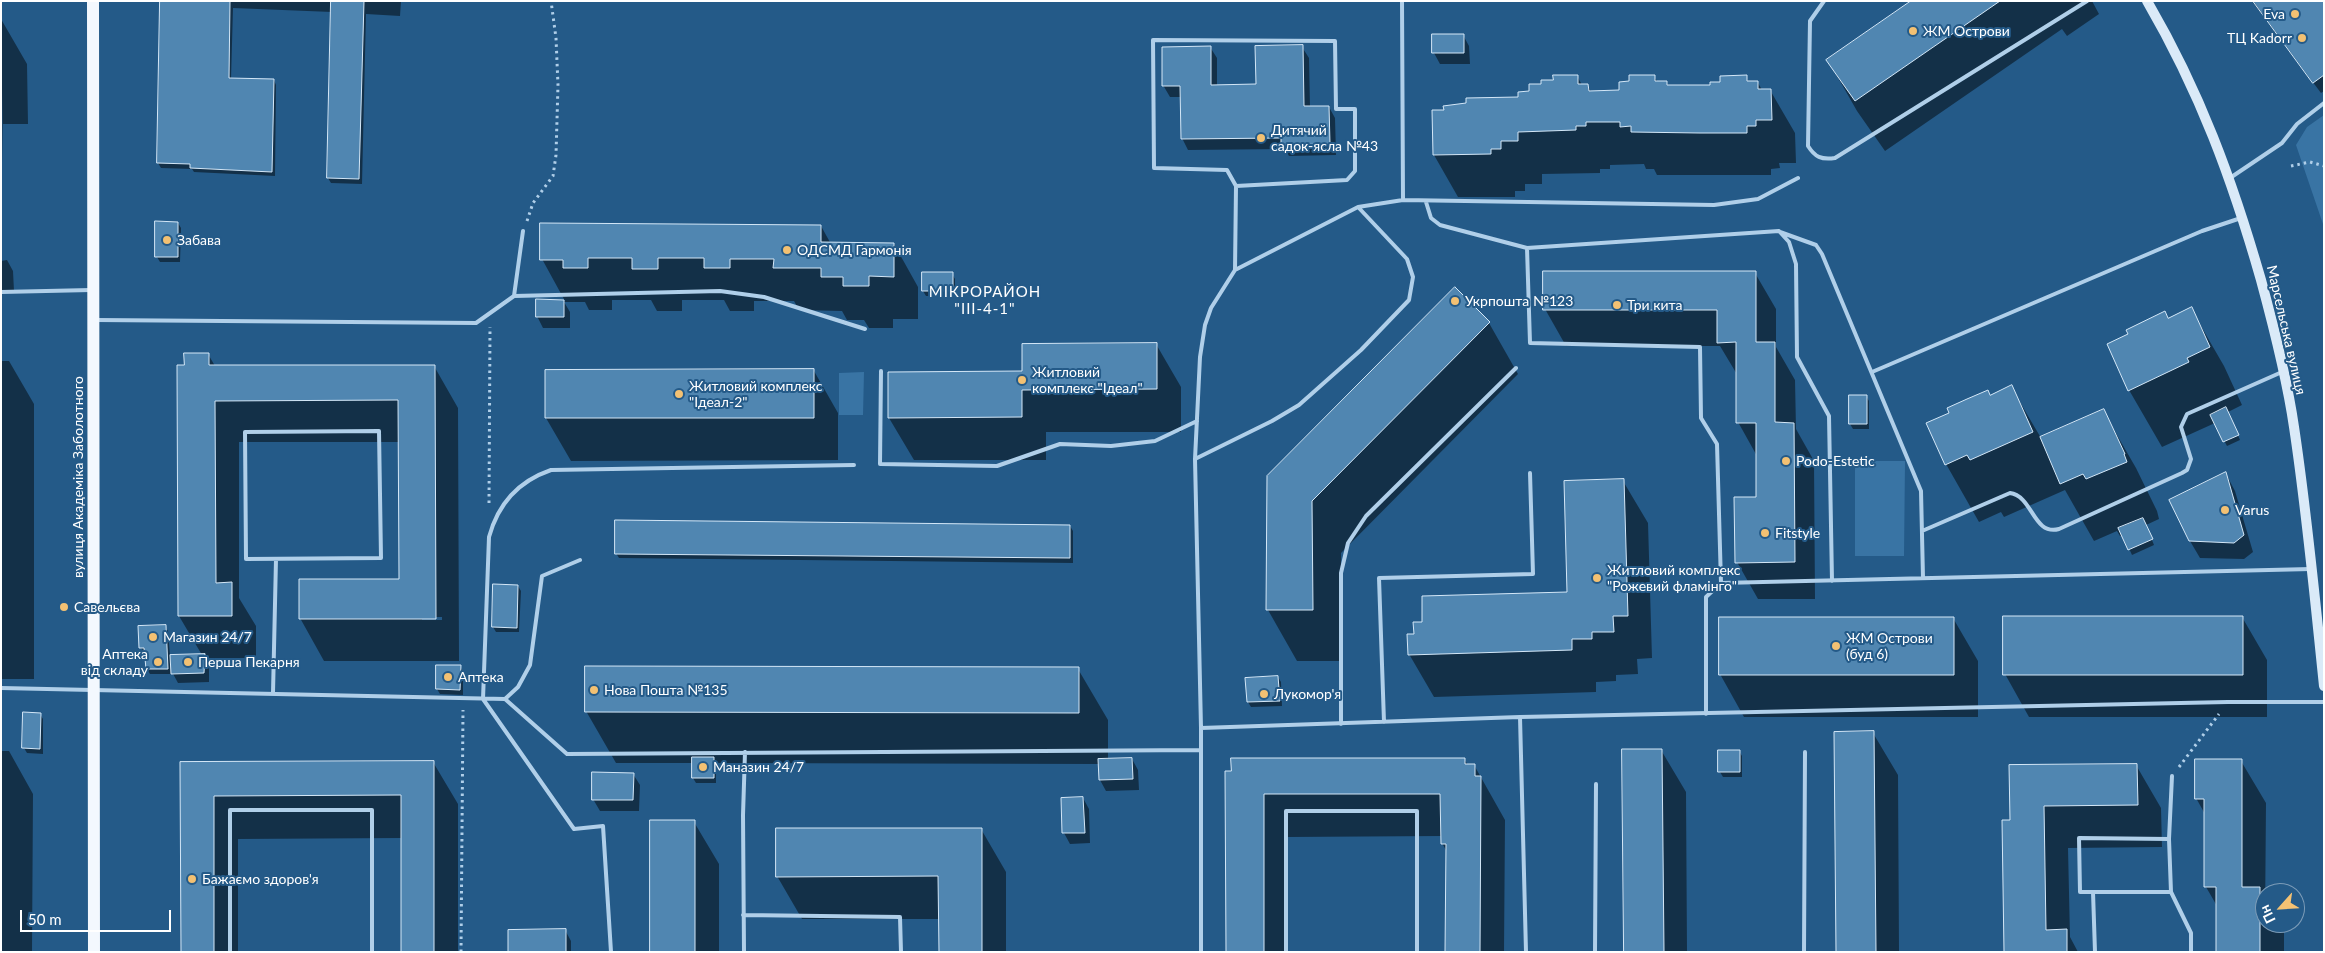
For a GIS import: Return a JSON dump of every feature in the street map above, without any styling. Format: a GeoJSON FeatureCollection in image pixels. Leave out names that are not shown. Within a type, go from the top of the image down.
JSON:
{"type":"FeatureCollection","features":[{"type":"Feature","properties":{"kind":"main road","name":"вулиця Академіка Заболотного"},"geometry":{"type":"LineString","coordinates":[[93,1],[94,952]]}},
{"type":"Feature","properties":{"kind":"street","name":"Марсельська вулиця"},"geometry":{"type":"LineString","coordinates":[[2147,1],[2168,38],[2198,101],[2230,178],[2273,322],[2294,425],[2324,686]]}},
{"type":"Feature","properties":{"kind":"lane"},"geometry":{"type":"LineString","coordinates":[[1402,1],[1402,200]]}},
{"type":"Feature","properties":{"kind":"lane"},"geometry":{"type":"LineString","coordinates":[[1824,1],[1810,21],[1808,146],[1814,155],[1825,159],[1834,158],[1843,153],[2087,1]]}},
{"type":"Feature","properties":{"kind":"lane"},"geometry":{"type":"LineString","coordinates":[[1235,270],[1236,186],[1227,170],[1154,168],[1153,40],[1335,41],[1336,109],[1355,109],[1355,171],[1347,180],[1236,186]]}},
{"type":"Feature","properties":{"kind":"lane"},"geometry":{"type":"LineString","coordinates":[[2230,178],[2282,143],[2297,124],[2324,104]]}},
{"type":"Feature","properties":{"kind":"lane"},"geometry":{"type":"LineString","coordinates":[[1201,952],[1201,728],[1195,460],[1200,357],[1205,325],[1211,308],[1235,270],[1358,207],[1402,200],[1426,202],[1714,205],[1758,199],[1798,178]]}},
{"type":"Feature","properties":{"kind":"lane"},"geometry":{"type":"LineString","coordinates":[[1426,202],[1431,218],[1440,225],[1527,248],[1778,231],[1816,245],[1822,254],[1922,491],[1923,578]]}},
{"type":"Feature","properties":{"kind":"lane"},"geometry":{"type":"LineString","coordinates":[[1195,460],[1272,421],[1299,405],[1354,356],[1409,300],[1413,277],[1407,259],[1358,207]]}},
{"type":"Feature","properties":{"kind":"lane"},"geometry":{"type":"LineString","coordinates":[[1872,372],[2202,231],[2243,217]]}},
{"type":"Feature","properties":{"kind":"lane"},"geometry":{"type":"LineString","coordinates":[[514,296],[523,231]]}},
{"type":"Feature","properties":{"kind":"lane"},"geometry":{"type":"LineString","coordinates":[[1778,231],[1789,242],[1796,264],[1797,358],[1829,416],[1832,581]]}},
{"type":"Feature","properties":{"kind":"lane"},"geometry":{"type":"LineString","coordinates":[[1527,248],[1530,343],[1700,347],[1700,418],[1717,444],[1721,583]]}},
{"type":"Feature","properties":{"kind":"lane"},"geometry":{"type":"LineString","coordinates":[[1,292],[93,290]]}},
{"type":"Feature","properties":{"kind":"lane"},"geometry":{"type":"LineString","coordinates":[[93,320],[476,323],[514,296],[728,291],[764,297],[865,329]]}},
{"type":"Feature","properties":{"kind":"lane"},"geometry":{"type":"LineString","coordinates":[[1341,724],[1341,574],[1348,543],[1366,516],[1516,368]]}},
{"type":"Feature","properties":{"kind":"lane"},"geometry":{"type":"LineString","coordinates":[[881,370],[880,464],[997,466],[1060,444],[1111,446],[1155,441],[1197,421]]}},
{"type":"Feature","properties":{"kind":"lane"},"geometry":{"type":"LineString","coordinates":[[1922,532],[2010,493],[2021,496],[2026,501],[2042,526],[2054,530],[2068,525],[2187,470],[2192,459],[2181,427],[2187,414],[2283,372]]}},
{"type":"Feature","properties":{"kind":"lane"},"geometry":{"type":"LineString","coordinates":[[379,431],[381,558],[276,559],[246,559],[245,432],[379,431]]}},
{"type":"Feature","properties":{"kind":"lane"},"geometry":{"type":"LineString","coordinates":[[610,952],[603,826],[574,829],[482,699],[489,537],[494,521],[505,503],[519,486],[534,476],[551,470],[854,465]]}},
{"type":"Feature","properties":{"kind":"lane"},"geometry":{"type":"LineString","coordinates":[[1384,722],[1379,578],[1533,574],[1530,473]]}},
{"type":"Feature","properties":{"kind":"lane"},"geometry":{"type":"LineString","coordinates":[[273,693],[276,559]]}},
{"type":"Feature","properties":{"kind":"lane"},"geometry":{"type":"LineString","coordinates":[[505,699],[518,687],[530,665],[542,576],[580,560]]}},
{"type":"Feature","properties":{"kind":"lane"},"geometry":{"type":"LineString","coordinates":[[1706,714],[1706,597],[1721,583],[2312,569]]}},
{"type":"Feature","properties":{"kind":"lane"},"geometry":{"type":"LineString","coordinates":[[1,688],[505,699],[568,754],[1201,750]]}},
{"type":"Feature","properties":{"kind":"lane"},"geometry":{"type":"LineString","coordinates":[[1201,728],[1520,717],[2228,702],[2324,702]]}},
{"type":"Feature","properties":{"kind":"lane"},"geometry":{"type":"LineString","coordinates":[[1520,717],[1526,952]]}},
{"type":"Feature","properties":{"kind":"lane"},"geometry":{"type":"LineString","coordinates":[[744,952],[742,815],[745,752]]}},
{"type":"Feature","properties":{"kind":"lane"},"geometry":{"type":"LineString","coordinates":[[1804,952],[1806,752]]}},
{"type":"Feature","properties":{"kind":"lane"},"geometry":{"type":"LineString","coordinates":[[2172,776],[2169,839],[2171,892],[2191,933],[2191,952]]}},
{"type":"Feature","properties":{"kind":"lane"},"geometry":{"type":"LineString","coordinates":[[1595,952],[1596,784]]}},
{"type":"Feature","properties":{"kind":"lane"},"geometry":{"type":"LineString","coordinates":[[230,952],[230,810],[372,810],[372,952]]}},
{"type":"Feature","properties":{"kind":"lane"},"geometry":{"type":"LineString","coordinates":[[1286,952],[1286,811],[1417,811],[1417,952]]}},
{"type":"Feature","properties":{"kind":"lane"},"geometry":{"type":"LineString","coordinates":[[2169,839],[2079,838],[2080,892],[2171,892]]}},
{"type":"Feature","properties":{"kind":"lane"},"geometry":{"type":"LineString","coordinates":[[2094,892],[2095,952]]}},
{"type":"Feature","properties":{"kind":"lane"},"geometry":{"type":"LineString","coordinates":[[743,916],[900,918],[901,952]]}},
{"type":"Feature","properties":{"kind":"path"},"geometry":{"type":"LineString","coordinates":[[523,231],[533,203],[553,176],[556,155],[558,85],[556,38],[551,1]]}},
{"type":"Feature","properties":{"kind":"path"},"geometry":{"type":"LineString","coordinates":[[2291,166],[2310,162],[2324,166]]}},
{"type":"Feature","properties":{"kind":"path"},"geometry":{"type":"LineString","coordinates":[[489,508],[490,313]]}},
{"type":"Feature","properties":{"kind":"path"},"geometry":{"type":"LineString","coordinates":[[461,952],[463,698]]}},
{"type":"Feature","properties":{"kind":"path"},"geometry":{"type":"LineString","coordinates":[[2172,776],[2228,702]]}},
{"type":"Feature","properties":{"kind":"shaded area"},"geometry":{"type":"Polygon","coordinates":[[[2324,115],[2324,227],[2296,145],[2307,127],[2324,115]]]}},
{"type":"Feature","properties":{"kind":"shaded area"},"geometry":{"type":"Polygon","coordinates":[[[864,372],[863,415],[839,415],[839,373],[864,372]]]}},
{"type":"Feature","properties":{"kind":"shaded area"},"geometry":{"type":"Polygon","coordinates":[[[1855,461],[1905,461],[1904,556],[1855,556],[1855,461]]]}},
{"type":"Feature","properties":{"kind":"building"},"geometry":{"type":"Polygon","coordinates":[[[160,1],[230,1],[229,78],[274,79],[272,172],[190,168],[190,164],[157,163],[160,1]]]}},
{"type":"Feature","properties":{"kind":"building"},"geometry":{"type":"Polygon","coordinates":[[[331,1],[364,1],[359,179],[327,178],[331,1]]]}},
{"type":"Feature","properties":{"kind":"building","name":"ЖМ Острови"},"geometry":{"type":"Polygon","coordinates":[[[1911,1],[2000,1],[1855,101],[1826,60],[1911,1]]]}},
{"type":"Feature","properties":{"kind":"building","name":"ТЦ Kadorr"},"geometry":{"type":"Polygon","coordinates":[[[2253,1],[2324,1],[2324,75],[2313,83],[2253,1]]]}},
{"type":"Feature","properties":{"kind":"building"},"geometry":{"type":"Polygon","coordinates":[[[1432,34],[1464,34],[1464,53],[1432,53],[1432,34]]]}},
{"type":"Feature","properties":{"kind":"building"},"geometry":{"type":"Polygon","coordinates":[[[1303,45],[1304,106],[1329,106],[1330,144],[1281,145],[1281,138],[1181,139],[1180,86],[1162,86],[1162,47],[1211,46],[1211,85],[1256,84],[1255,46],[1303,45]]]}},
{"type":"Feature","properties":{"kind":"building"},"geometry":{"type":"Polygon","coordinates":[[[1553,75],[1578,75],[1578,84],[1588,84],[1589,91],[1619,90],[1619,82],[1629,81],[1629,75],[1655,75],[1655,81],[1667,81],[1667,85],[1710,85],[1710,82],[1720,82],[1720,76],[1747,75],[1747,81],[1758,81],[1758,89],[1771,89],[1772,120],[1756,120],[1756,126],[1747,126],[1747,133],[1631,132],[1631,126],[1620,127],[1620,122],[1586,122],[1586,126],[1576,126],[1576,130],[1518,132],[1518,141],[1501,141],[1501,149],[1491,149],[1491,154],[1433,155],[1432,110],[1444,110],[1443,106],[1466,103],[1466,98],[1518,97],[1518,92],[1529,91],[1529,84],[1541,84],[1541,80],[1553,80],[1553,75]]]}},
{"type":"Feature","properties":{"kind":"building","name":"Забава"},"geometry":{"type":"Polygon","coordinates":[[[155,221],[178,222],[178,257],[155,257],[155,221]]]}},
{"type":"Feature","properties":{"kind":"building"},"geometry":{"type":"Polygon","coordinates":[[[540,223],[821,225],[821,242],[894,243],[894,277],[869,276],[869,286],[843,286],[843,277],[821,277],[821,268],[773,268],[774,259],[730,259],[730,268],[704,268],[704,258],[658,258],[658,269],[632,269],[632,258],[588,258],[588,268],[563,268],[563,260],[540,260],[540,223]]]}},
{"type":"Feature","properties":{"kind":"building"},"geometry":{"type":"Polygon","coordinates":[[[1543,271],[1756,271],[1756,342],[1775,342],[1775,422],[1794,423],[1795,562],[1735,563],[1734,497],[1756,497],[1756,423],[1736,423],[1736,342],[1717,343],[1717,310],[1543,310],[1543,271]]]}},
{"type":"Feature","properties":{"kind":"building"},"geometry":{"type":"Polygon","coordinates":[[[922,272],[953,272],[953,291],[922,291],[922,272]]]}},
{"type":"Feature","properties":{"kind":"building"},"geometry":{"type":"Polygon","coordinates":[[[1455,287],[1490,322],[1312,501],[1313,610],[1266,610],[1267,476],[1455,287]]]}},
{"type":"Feature","properties":{"kind":"building"},"geometry":{"type":"Polygon","coordinates":[[[536,299],[564,300],[564,317],[536,317],[536,299]]]}},
{"type":"Feature","properties":{"kind":"building"},"geometry":{"type":"Polygon","coordinates":[[[2192,307],[2210,347],[2187,358],[2189,362],[2128,391],[2107,344],[2128,334],[2126,330],[2165,311],[2168,318],[2192,307]]]}},
{"type":"Feature","properties":{"kind":"building","name":"Житловий комплекс \"Ідеал\""},"geometry":{"type":"Polygon","coordinates":[[[1157,343],[1157,389],[1022,390],[1022,417],[888,418],[888,372],[1022,371],[1022,344],[1157,343]]]}},
{"type":"Feature","properties":{"kind":"building"},"geometry":{"type":"Polygon","coordinates":[[[184,353],[209,353],[209,365],[435,365],[436,619],[299,619],[299,579],[399,579],[398,400],[215,401],[216,583],[232,582],[232,616],[178,616],[177,365],[184,365],[184,353]]]}},
{"type":"Feature","properties":{"kind":"building","name":"Житловий комплекс \"Ідеал-2\""},"geometry":{"type":"Polygon","coordinates":[[[814,369],[814,418],[545,418],[545,370],[814,369]]]}},
{"type":"Feature","properties":{"kind":"building"},"geometry":{"type":"Polygon","coordinates":[[[2012,385],[2033,432],[1970,460],[1967,455],[1945,465],[1926,423],[1949,413],[1947,408],[1967,399],[1988,390],[1990,395],[2012,385]]]}},
{"type":"Feature","properties":{"kind":"building"},"geometry":{"type":"Polygon","coordinates":[[[1849,395],[1867,395],[1867,424],[1849,424],[1849,395]]]}},
{"type":"Feature","properties":{"kind":"building"},"geometry":{"type":"Polygon","coordinates":[[[2226,407],[2239,435],[2223,442],[2210,415],[2226,407]]]}},
{"type":"Feature","properties":{"kind":"building"},"geometry":{"type":"Polygon","coordinates":[[[2104,409],[2127,462],[2086,479],[2083,474],[2060,484],[2040,437],[2104,409]]]}},
{"type":"Feature","properties":{"kind":"building"},"geometry":{"type":"Polygon","coordinates":[[[2226,472],[2244,535],[2234,543],[2189,541],[2169,500],[2226,472]]]}},
{"type":"Feature","properties":{"kind":"building","name":"Житловий комплекс \"Рожевий фламінго\""},"geometry":{"type":"Polygon","coordinates":[[[1624,479],[1628,616],[1613,616],[1614,632],[1592,632],[1592,639],[1572,639],[1572,650],[1408,655],[1407,634],[1414,634],[1413,622],[1422,622],[1422,596],[1567,592],[1564,481],[1624,479]]]}},
{"type":"Feature","properties":{"kind":"building"},"geometry":{"type":"Polygon","coordinates":[[[2143,518],[2153,539],[2128,550],[2118,528],[2143,518]]]}},
{"type":"Feature","properties":{"kind":"building"},"geometry":{"type":"Polygon","coordinates":[[[615,520],[1070,525],[1070,558],[615,554],[615,520]]]}},
{"type":"Feature","properties":{"kind":"building"},"geometry":{"type":"Polygon","coordinates":[[[493,584],[518,585],[517,628],[492,627],[493,584]]]}},
{"type":"Feature","properties":{"kind":"building"},"geometry":{"type":"Polygon","coordinates":[[[2003,616],[2243,616],[2243,675],[2003,675],[2003,616]]]}},
{"type":"Feature","properties":{"kind":"building","name":"ЖМ Острови (буд 6)"},"geometry":{"type":"Polygon","coordinates":[[[1719,617],[1954,617],[1954,675],[1719,675],[1719,617]]]}},
{"type":"Feature","properties":{"kind":"building"},"geometry":{"type":"Polygon","coordinates":[[[166,625],[168,669],[146,669],[144,648],[139,648],[138,626],[166,625]]]}},
{"type":"Feature","properties":{"kind":"building","name":"Перша Пекарня"},"geometry":{"type":"Polygon","coordinates":[[[205,654],[204,673],[171,674],[170,655],[205,654]]]}},
{"type":"Feature","properties":{"kind":"building","name":"Аптека"},"geometry":{"type":"Polygon","coordinates":[[[436,665],[461,665],[460,690],[436,689],[436,665]]]}},
{"type":"Feature","properties":{"kind":"building"},"geometry":{"type":"Polygon","coordinates":[[[585,666],[1079,667],[1079,713],[585,712],[585,666]]]}},
{"type":"Feature","properties":{"kind":"building"},"geometry":{"type":"Polygon","coordinates":[[[1278,676],[1280,701],[1247,702],[1245,678],[1278,676]]]}},
{"type":"Feature","properties":{"kind":"building"},"geometry":{"type":"Polygon","coordinates":[[[23,712],[41,713],[40,749],[22,748],[23,712]]]}},
{"type":"Feature","properties":{"kind":"building"},"geometry":{"type":"Polygon","coordinates":[[[1874,731],[1876,952],[1836,952],[1834,732],[1874,731]]]}},
{"type":"Feature","properties":{"kind":"building"},"geometry":{"type":"Polygon","coordinates":[[[1622,749],[1662,749],[1664,952],[1624,952],[1622,749]]]}},
{"type":"Feature","properties":{"kind":"building"},"geometry":{"type":"Polygon","coordinates":[[[1718,750],[1740,750],[1740,772],[1718,772],[1718,750]]]}},
{"type":"Feature","properties":{"kind":"building","name":"Маназин 24/7"},"geometry":{"type":"Polygon","coordinates":[[[692,757],[714,757],[714,778],[692,778],[692,757]]]}},
{"type":"Feature","properties":{"kind":"building"},"geometry":{"type":"Polygon","coordinates":[[[1132,758],[1133,779],[1099,780],[1098,759],[1132,758]]]}},
{"type":"Feature","properties":{"kind":"building"},"geometry":{"type":"Polygon","coordinates":[[[1231,758],[1465,758],[1465,764],[1475,764],[1475,776],[1481,776],[1480,952],[1445,952],[1446,844],[1441,844],[1440,794],[1264,794],[1264,952],[1226,952],[1225,771],[1231,771],[1231,758]]]}},
{"type":"Feature","properties":{"kind":"building"},"geometry":{"type":"Polygon","coordinates":[[[2195,759],[2242,759],[2242,887],[2255,887],[2255,933],[2260,933],[2260,952],[2216,952],[2216,887],[2204,887],[2204,799],[2195,799],[2195,759]]]}},
{"type":"Feature","properties":{"kind":"building"},"geometry":{"type":"Polygon","coordinates":[[[434,761],[434,952],[401,952],[401,795],[214,796],[214,952],[181,952],[180,762],[434,761]]]}},
{"type":"Feature","properties":{"kind":"building"},"geometry":{"type":"Polygon","coordinates":[[[2137,764],[2138,805],[2044,806],[2046,930],[2067,929],[2067,952],[2004,952],[2002,820],[2010,820],[2009,765],[2137,764]]]}},
{"type":"Feature","properties":{"kind":"building"},"geometry":{"type":"Polygon","coordinates":[[[592,772],[634,773],[633,800],[592,800],[592,772]]]}},
{"type":"Feature","properties":{"kind":"building"},"geometry":{"type":"Polygon","coordinates":[[[1083,797],[1085,833],[1062,833],[1061,798],[1083,797]]]}},
{"type":"Feature","properties":{"kind":"building"},"geometry":{"type":"Polygon","coordinates":[[[650,820],[695,820],[695,952],[650,952],[650,820]]]}},
{"type":"Feature","properties":{"kind":"building"},"geometry":{"type":"Polygon","coordinates":[[[776,828],[982,828],[982,952],[939,952],[938,876],[776,877],[776,828]]]}},
{"type":"Feature","properties":{"kind":"building"},"geometry":{"type":"Polygon","coordinates":[[[566,929],[566,952],[508,952],[508,930],[566,929]]]}},
{"type":"Feature","properties":{"kind":"place","name":"Eva"},"geometry":{"type":"Point","coordinates":[2295,14]}},
{"type":"Feature","properties":{"kind":"place","name":"ЖМ Острови"},"geometry":{"type":"Point","coordinates":[1913,31]}},
{"type":"Feature","properties":{"kind":"place","name":"ТЦ Kadorr"},"geometry":{"type":"Point","coordinates":[2302,38]}},
{"type":"Feature","properties":{"kind":"place","name":"Дитячий садок-ясла №43"},"geometry":{"type":"Point","coordinates":[1261,138]}},
{"type":"Feature","properties":{"kind":"place","name":"Забава"},"geometry":{"type":"Point","coordinates":[167,240]}},
{"type":"Feature","properties":{"kind":"place","name":"ОДСМД Гармонія"},"geometry":{"type":"Point","coordinates":[787,250]}},
{"type":"Feature","properties":{"kind":"place","name":"Укрпошта №123"},"geometry":{"type":"Point","coordinates":[1455,301]}},
{"type":"Feature","properties":{"kind":"place","name":"Три кита"},"geometry":{"type":"Point","coordinates":[1617,305]}},
{"type":"Feature","properties":{"kind":"place","name":"Житловий комплекс \"Ідеал\""},"geometry":{"type":"Point","coordinates":[1022,380]}},
{"type":"Feature","properties":{"kind":"place","name":"Житловий комплекс \"Ідеал-2\""},"geometry":{"type":"Point","coordinates":[679,394]}},
{"type":"Feature","properties":{"kind":"place","name":"Podo-Estetic"},"geometry":{"type":"Point","coordinates":[1786,461]}},
{"type":"Feature","properties":{"kind":"place","name":"Varus"},"geometry":{"type":"Point","coordinates":[2225,510]}},
{"type":"Feature","properties":{"kind":"place","name":"Fitstyle"},"geometry":{"type":"Point","coordinates":[1765,533]}},
{"type":"Feature","properties":{"kind":"place","name":"Житловий комплекс \"Рожевий фламінго\""},"geometry":{"type":"Point","coordinates":[1597,578]}},
{"type":"Feature","properties":{"kind":"place","name":"Савельєва"},"geometry":{"type":"Point","coordinates":[64,607]}},
{"type":"Feature","properties":{"kind":"place","name":"Магазин 24/7"},"geometry":{"type":"Point","coordinates":[153,637]}},
{"type":"Feature","properties":{"kind":"place","name":"ЖМ Острови (буд 6)"},"geometry":{"type":"Point","coordinates":[1836,646]}},
{"type":"Feature","properties":{"kind":"place","name":"Аптека від складу"},"geometry":{"type":"Point","coordinates":[158,662]}},
{"type":"Feature","properties":{"kind":"place","name":"Перша Пекарня"},"geometry":{"type":"Point","coordinates":[188,662]}},
{"type":"Feature","properties":{"kind":"place","name":"Аптека"},"geometry":{"type":"Point","coordinates":[448,677]}},
{"type":"Feature","properties":{"kind":"place","name":"Нова Пошта №135"},"geometry":{"type":"Point","coordinates":[594,690]}},
{"type":"Feature","properties":{"kind":"place","name":"Лукомор'я"},"geometry":{"type":"Point","coordinates":[1264,694]}},
{"type":"Feature","properties":{"kind":"place","name":"Маназин 24/7"},"geometry":{"type":"Point","coordinates":[703,767]}},
{"type":"Feature","properties":{"kind":"place","name":"Бажаємо здоров'я"},"geometry":{"type":"Point","coordinates":[192,879]}},
{"type":"Feature","properties":{"kind":"district","name":"МІКРОРАЙОН \"ІІІ-4-1\""},"geometry":{"type":"Point","coordinates":[985,300]}}]}
